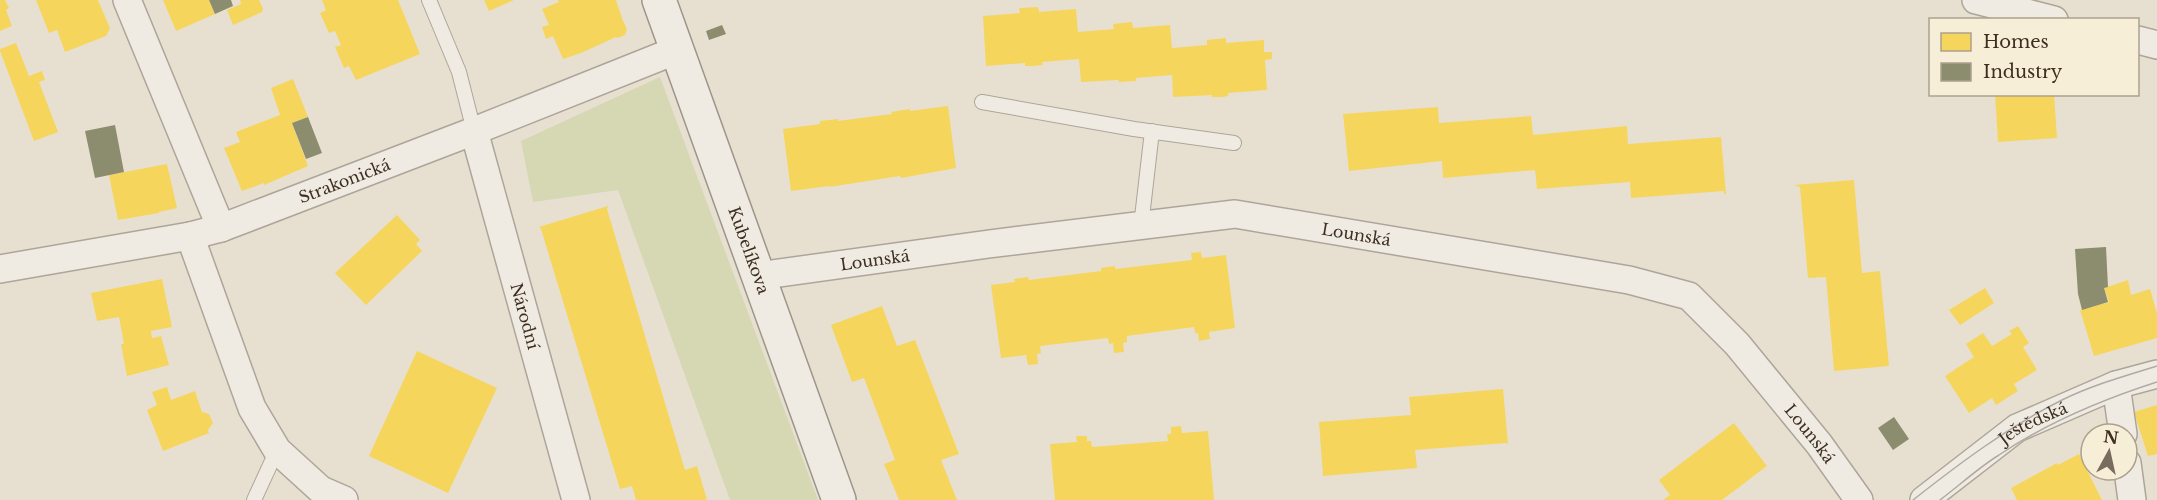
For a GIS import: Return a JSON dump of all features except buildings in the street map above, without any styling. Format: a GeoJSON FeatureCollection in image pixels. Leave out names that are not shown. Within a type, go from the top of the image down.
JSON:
{"type":"FeatureCollection","features":[{"type":"Feature","properties":{"kind":"street"},"geometry":{"type":"LineString","coordinates":[[127,0],[221,228]]}},
{"type":"Feature","properties":{"kind":"street","name":"Kubelíkova"},"geometry":{"type":"LineString","coordinates":[[658,0],[839,500]]}},
{"type":"Feature","properties":{"kind":"street"},"geometry":{"type":"LineString","coordinates":[[1976,0],[2046,18]]}},
{"type":"Feature","properties":{"kind":"street"},"geometry":{"type":"LineString","coordinates":[[2139,40],[2157,45]]}},
{"type":"Feature","properties":{"kind":"street","name":"Strakonická"},"geometry":{"type":"LineString","coordinates":[[0,269],[190,236],[221,228],[677,50]]}},
{"type":"Feature","properties":{"kind":"street","name":"Národní"},"geometry":{"type":"LineString","coordinates":[[474,131],[576,500]]}},
{"type":"Feature","properties":{"kind":"street","name":"Lounská"},"geometry":{"type":"LineString","coordinates":[[758,276],[989,244],[1235,214],[1629,280],[1689,296],[1737,344],[1819,444],[1859,500]]}},
{"type":"Feature","properties":{"kind":"street"},"geometry":{"type":"LineString","coordinates":[[190,236],[252,408],[277,450],[321,490],[344,500]]}},
{"type":"Feature","properties":{"kind":"street","name":"Ještědská"},"geometry":{"type":"LineString","coordinates":[[1924,500],[2017,428],[2116,385],[2157,374]]}},
{"type":"Feature","properties":{"kind":"street"},"geometry":{"type":"LineString","coordinates":[[2116,385],[2121,422]]}},
{"type":"Feature","properties":{"kind":"street"},"geometry":{"type":"LineString","coordinates":[[2130,482],[2132,500]]}},
{"type":"Feature","properties":{"kind":"lane"},"geometry":{"type":"LineString","coordinates":[[429,0],[459,72],[474,131]]}},
{"type":"Feature","properties":{"kind":"lane"},"geometry":{"type":"LineString","coordinates":[[982,102],[1234,143]]}},
{"type":"Feature","properties":{"kind":"lane"},"geometry":{"type":"LineString","coordinates":[[1141,226],[1152,131]]}},
{"type":"Feature","properties":{"kind":"lane"},"geometry":{"type":"LineString","coordinates":[[254,500],[277,450]]}},
{"type":"Feature","properties":{"kind":"green space"},"geometry":{"type":"Polygon","coordinates":[[[660,77],[818,500],[730,500],[618,190],[533,202],[521,141],[660,77]]]}},
{"type":"Feature","properties":{"kind":"tram line"},"geometry":{"type":"LineString","coordinates":[[1913,500],[1985,446],[2062,400],[2109,381],[2157,366]]}},
{"type":"Feature","properties":{"kind":"tram line"},"geometry":{"type":"LineString","coordinates":[[1940,500],[1991,460],[2036,432],[2095,404],[2157,382]]}}]}
